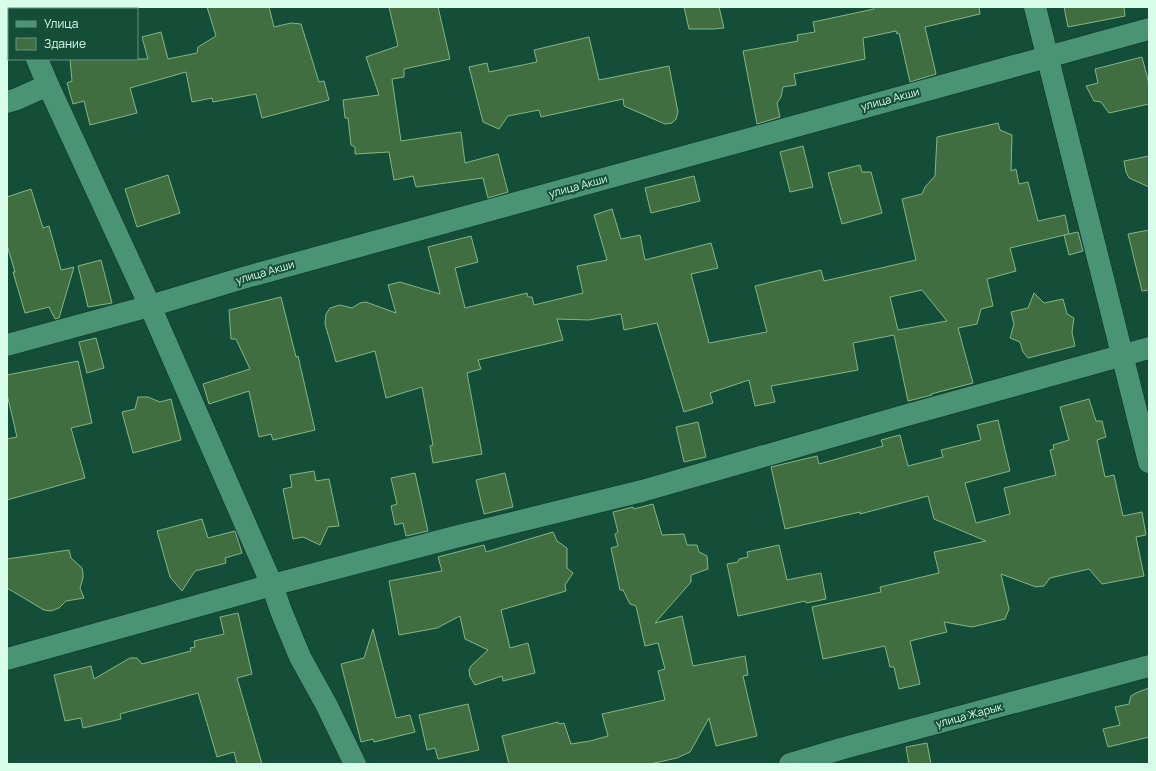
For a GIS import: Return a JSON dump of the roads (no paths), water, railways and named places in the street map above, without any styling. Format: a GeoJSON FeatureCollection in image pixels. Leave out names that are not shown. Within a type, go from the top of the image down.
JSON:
{"type":"FeatureCollection","features":[{"type":"Feature","properties":{"kind":"street"},"geometry":{"type":"LineString","coordinates":[[1035,7],[1149,462]]}},
{"type":"Feature","properties":{"kind":"street","name":"улица Акши"},"geometry":{"type":"LineString","coordinates":[[7,345],[150,306],[243,278],[1149,29]]}},
{"type":"Feature","properties":{"kind":"street"},"geometry":{"type":"LineString","coordinates":[[37,60],[150,306],[272,585],[300,657],[326,704],[355,764]]}},
{"type":"Feature","properties":{"kind":"street"},"geometry":{"type":"LineString","coordinates":[[7,102],[48,86]]}},
{"type":"Feature","properties":{"kind":"street"},"geometry":{"type":"LineString","coordinates":[[7,659],[272,585],[455,537],[642,491],[1149,348]]}},
{"type":"Feature","properties":{"kind":"street","name":"улица Жарык"},"geometry":{"type":"LineString","coordinates":[[790,764],[844,748],[1149,666]]}}]}
